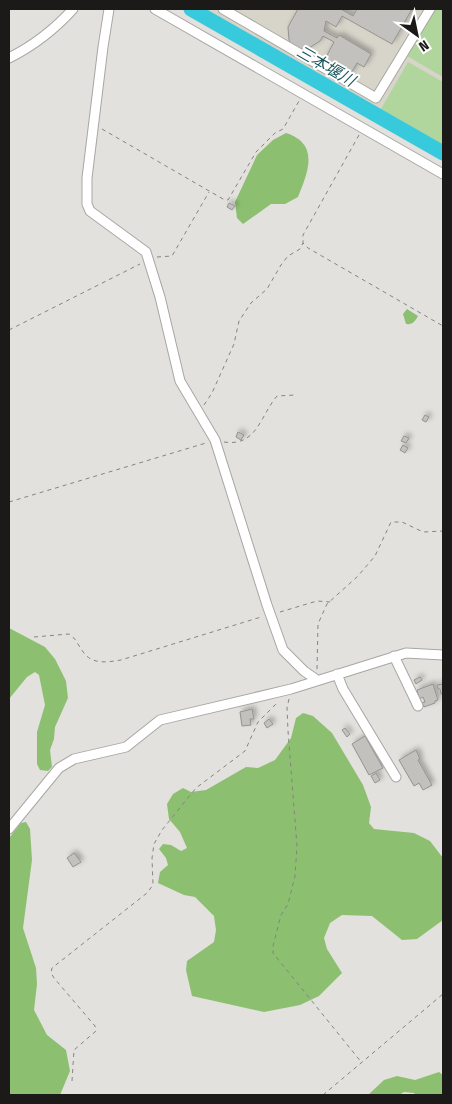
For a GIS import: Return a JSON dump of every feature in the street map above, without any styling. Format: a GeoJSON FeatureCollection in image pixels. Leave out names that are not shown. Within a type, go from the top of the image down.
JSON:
{"type":"FeatureCollection","features":[{"type":"Feature","properties":{"kind":"street"},"geometry":{"type":"LineString","coordinates":[[9,58],[52,32],[73,9]]}},
{"type":"Feature","properties":{"kind":"street"},"geometry":{"type":"LineString","coordinates":[[109,9],[87,178],[87,204],[90,211],[146,252],[180,381],[215,440],[283,650],[304,671],[317,680]]}},
{"type":"Feature","properties":{"kind":"street"},"geometry":{"type":"LineString","coordinates":[[155,9],[443,174]]}},
{"type":"Feature","properties":{"kind":"street"},"geometry":{"type":"LineString","coordinates":[[223,9],[376,98],[430,9]]}},
{"type":"Feature","properties":{"kind":"street"},"geometry":{"type":"LineString","coordinates":[[9,829],[59,768],[74,759],[126,747],[160,720],[291,689],[406,653],[443,654]]}},
{"type":"Feature","properties":{"kind":"street"},"geometry":{"type":"LineString","coordinates":[[394,656],[418,706]]}},
{"type":"Feature","properties":{"kind":"street"},"geometry":{"type":"LineString","coordinates":[[337,674],[343,689],[396,778]]}},
{"type":"Feature","properties":{"kind":"path"},"geometry":{"type":"LineString","coordinates":[[94,123],[108,134],[209,192],[228,200],[256,152],[275,133],[283,129],[302,94]]}},
{"type":"Feature","properties":{"kind":"path"},"geometry":{"type":"LineString","coordinates":[[199,412],[212,393],[234,344],[240,321],[251,303],[267,290],[288,256],[300,250],[303,243],[303,235],[363,128]]}},
{"type":"Feature","properties":{"kind":"path"},"geometry":{"type":"LineString","coordinates":[[9,330],[140,264],[148,257],[172,256],[209,192]]}},
{"type":"Feature","properties":{"kind":"path"},"geometry":{"type":"LineString","coordinates":[[303,243],[308,248],[443,326]]}},
{"type":"Feature","properties":{"kind":"path"},"geometry":{"type":"LineString","coordinates":[[9,502],[215,440],[238,443],[256,431],[271,403],[277,396],[295,395]]}},
{"type":"Feature","properties":{"kind":"path"},"geometry":{"type":"LineString","coordinates":[[317,680],[318,624],[330,602],[358,576],[375,556],[391,522],[402,522],[423,532],[443,531]]}},
{"type":"Feature","properties":{"kind":"path"},"geometry":{"type":"LineString","coordinates":[[34,637],[69,634],[76,638],[84,654],[104,663],[121,660],[317,601],[330,602]]}},
{"type":"Feature","properties":{"kind":"path"},"geometry":{"type":"LineString","coordinates":[[291,689],[287,708],[297,846],[295,876],[288,904],[282,915],[273,946],[274,953],[362,1063]]}},
{"type":"Feature","properties":{"kind":"path"},"geometry":{"type":"LineString","coordinates":[[72,1081],[74,1050],[96,1031],[95,1026],[54,978],[51,972],[52,968],[147,893],[153,886],[152,858],[154,844],[162,830],[196,788],[245,751],[258,722],[278,702]]}},
{"type":"Feature","properties":{"kind":"path"},"geometry":{"type":"LineString","coordinates":[[323,1095],[443,994]]}},
{"type":"Feature","properties":{"kind":"shaded area"},"geometry":{"type":"Polygon","coordinates":[[[196,9],[443,9],[443,147],[196,9]]]}},
{"type":"Feature","properties":{"kind":"green space"},"geometry":{"type":"Polygon","coordinates":[[[435,9],[443,9],[443,77],[407,56],[435,9]]]}},
{"type":"Feature","properties":{"kind":"green space"},"geometry":{"type":"Polygon","coordinates":[[[408,62],[443,82],[443,145],[381,109],[408,62]]]}},
{"type":"Feature","properties":{"kind":"green space"},"geometry":{"type":"Polygon","coordinates":[[[286,133],[304,144],[307,151],[308,169],[298,197],[285,204],[271,204],[243,224],[237,218],[235,202],[257,155],[273,140],[286,133]]]}},
{"type":"Feature","properties":{"kind":"green space"},"geometry":{"type":"Polygon","coordinates":[[[407,309],[418,316],[410,324],[406,324],[403,314],[407,309]]]}},
{"type":"Feature","properties":{"kind":"green space"},"geometry":{"type":"Polygon","coordinates":[[[9,628],[45,647],[55,659],[66,681],[68,698],[55,727],[54,739],[50,750],[52,767],[48,771],[40,770],[37,764],[37,732],[45,705],[39,675],[35,672],[27,677],[9,699],[9,628]]]}},
{"type":"Feature","properties":{"kind":"green space"},"geometry":{"type":"Polygon","coordinates":[[[303,713],[313,716],[332,733],[363,785],[371,807],[369,823],[374,829],[414,833],[430,841],[443,858],[443,920],[417,939],[402,940],[372,916],[342,915],[330,923],[324,938],[327,949],[342,973],[319,996],[300,1005],[264,1012],[192,996],[186,970],[187,961],[214,942],[216,930],[214,916],[195,897],[184,895],[158,883],[160,872],[168,865],[166,858],[159,849],[163,844],[171,845],[181,851],[187,848],[180,832],[169,819],[167,804],[173,794],[183,788],[191,792],[206,790],[246,767],[258,768],[275,760],[291,738],[296,718],[303,713]]]}},
{"type":"Feature","properties":{"kind":"green space"},"geometry":{"type":"Polygon","coordinates":[[[26,822],[30,829],[32,860],[23,928],[36,968],[37,984],[34,1010],[47,1035],[66,1050],[70,1071],[60,1095],[9,1094],[9,838],[21,823],[26,822]]]}},
{"type":"Feature","properties":{"kind":"green space"},"geometry":{"type":"Polygon","coordinates":[[[439,1072],[443,1075],[443,1095],[416,1095],[404,1092],[399,1095],[368,1095],[384,1080],[397,1076],[415,1080],[439,1072]]]}},
{"type":"Feature","properties":{"kind":"building"},"geometry":{"type":"Polygon","coordinates":[[[298,9],[341,9],[353,16],[357,9],[412,9],[392,44],[342,16],[336,27],[326,21],[324,31],[337,38],[339,35],[371,54],[364,67],[357,63],[350,75],[324,61],[334,42],[323,36],[320,41],[306,50],[291,44],[288,27],[298,9]]]}},
{"type":"Feature","properties":{"kind":"building"},"geometry":{"type":"Polygon","coordinates":[[[229,203],[235,206],[232,210],[227,207],[229,203]]]}},
{"type":"Feature","properties":{"kind":"building"},"geometry":{"type":"Polygon","coordinates":[[[425,415],[429,417],[426,422],[422,420],[425,415]]]}},
{"type":"Feature","properties":{"kind":"building"},"geometry":{"type":"Polygon","coordinates":[[[238,432],[244,435],[241,440],[236,437],[238,432]]]}},
{"type":"Feature","properties":{"kind":"building"},"geometry":{"type":"Polygon","coordinates":[[[404,436],[409,438],[406,443],[401,441],[404,436]]]}},
{"type":"Feature","properties":{"kind":"building"},"geometry":{"type":"Polygon","coordinates":[[[403,445],[408,448],[405,453],[400,450],[403,445]]]}},
{"type":"Feature","properties":{"kind":"building"},"geometry":{"type":"Polygon","coordinates":[[[420,677],[422,680],[416,684],[414,680],[420,677]]]}},
{"type":"Feature","properties":{"kind":"building"},"geometry":{"type":"Polygon","coordinates":[[[433,684],[438,700],[424,707],[422,703],[425,702],[423,697],[419,699],[417,690],[433,684]]]}},
{"type":"Feature","properties":{"kind":"building"},"geometry":{"type":"Polygon","coordinates":[[[443,684],[443,694],[441,694],[437,685],[443,684]]]}},
{"type":"Feature","properties":{"kind":"building"},"geometry":{"type":"Polygon","coordinates":[[[252,709],[254,719],[250,719],[251,725],[242,726],[240,712],[252,709]]]}},
{"type":"Feature","properties":{"kind":"building"},"geometry":{"type":"Polygon","coordinates":[[[269,719],[273,724],[267,728],[264,723],[269,719]]]}},
{"type":"Feature","properties":{"kind":"building"},"geometry":{"type":"Polygon","coordinates":[[[345,728],[350,734],[347,737],[342,730],[345,728]]]}},
{"type":"Feature","properties":{"kind":"building"},"geometry":{"type":"Polygon","coordinates":[[[365,736],[383,768],[369,775],[352,744],[365,736]]]}},
{"type":"Feature","properties":{"kind":"building"},"geometry":{"type":"Polygon","coordinates":[[[416,750],[420,759],[418,760],[432,785],[423,790],[419,783],[414,786],[399,760],[416,750]]]}},
{"type":"Feature","properties":{"kind":"building"},"geometry":{"type":"Polygon","coordinates":[[[376,773],[380,780],[375,783],[371,776],[376,773]]]}},
{"type":"Feature","properties":{"kind":"building"},"geometry":{"type":"Polygon","coordinates":[[[74,853],[81,862],[73,867],[67,858],[74,853]]]}},
{"type":"Feature","properties":{"kind":"waterway","name":"三本堰川"},"geometry":{"type":"LineString","coordinates":[[191,9],[443,153]]}}]}
